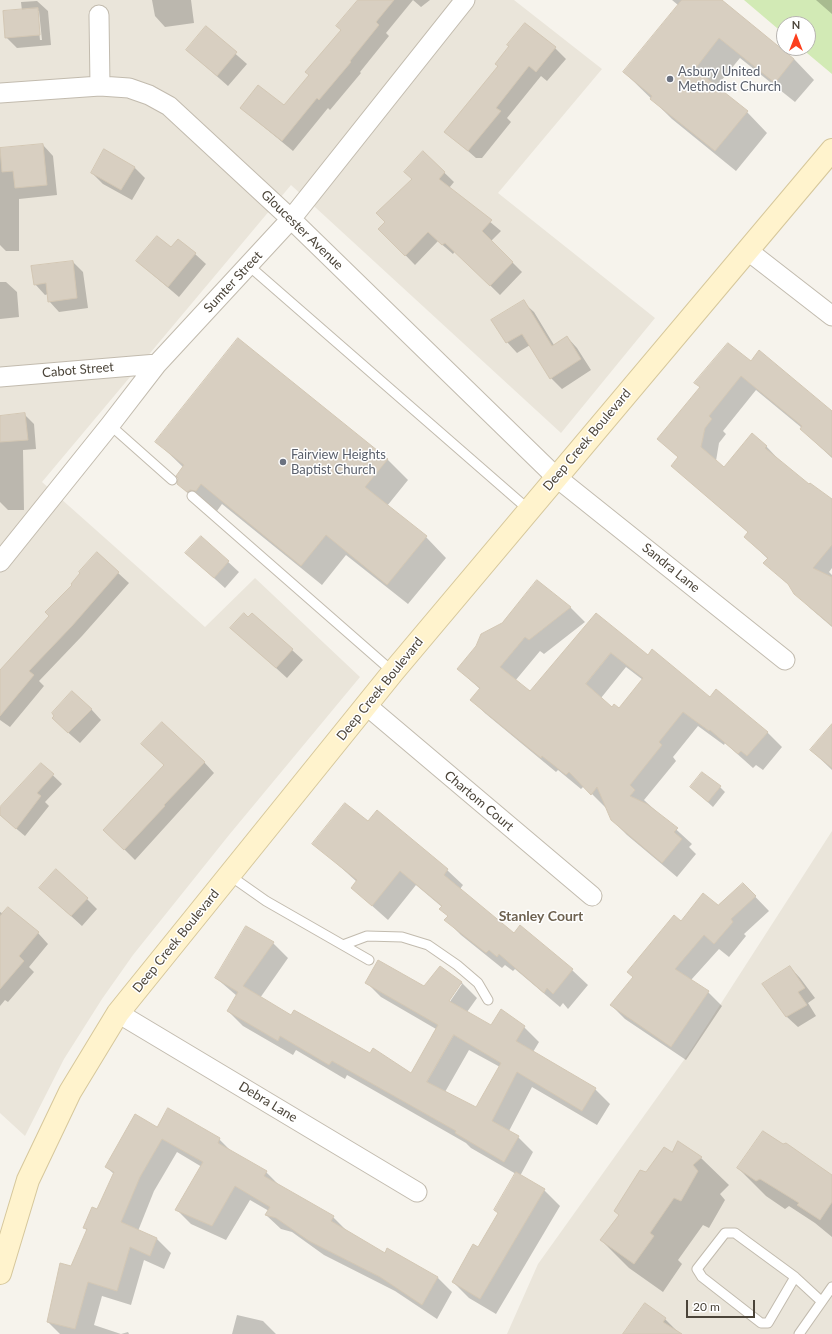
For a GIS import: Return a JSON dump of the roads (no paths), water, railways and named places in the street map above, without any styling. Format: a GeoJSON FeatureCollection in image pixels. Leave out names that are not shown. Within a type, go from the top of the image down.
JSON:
{"type":"FeatureCollection","features":[{"type":"Feature","properties":{"kind":"street","name":"Sumter Street"},"geometry":{"type":"LineString","coordinates":[[0,562],[110,425],[156,364],[291,219],[465,0]]}},
{"type":"Feature","properties":{"kind":"street"},"geometry":{"type":"LineString","coordinates":[[99,15],[100,86]]}},
{"type":"Feature","properties":{"kind":"street","name":"Gloucester Avenue"},"geometry":{"type":"LineString","coordinates":[[0,93],[100,86],[129,88],[149,95],[169,106],[291,219],[556,477]]}},
{"type":"Feature","properties":{"kind":"street","name":"Deep Creek Boulevard"},"geometry":{"type":"LineString","coordinates":[[0,1273],[28,1180],[70,1092],[118,1013],[393,672],[832,150]]}},
{"type":"Feature","properties":{"kind":"street"},"geometry":{"type":"LineString","coordinates":[[747,250],[832,316]]}},
{"type":"Feature","properties":{"kind":"street","name":"Cabot Street"},"geometry":{"type":"LineString","coordinates":[[0,377],[156,364]]}},
{"type":"Feature","properties":{"kind":"street","name":"Sandra Lane"},"geometry":{"type":"LineString","coordinates":[[556,477],[785,660]]}},
{"type":"Feature","properties":{"kind":"street","name":"Chartom Court"},"geometry":{"type":"LineString","coordinates":[[366,705],[592,896]]}},
{"type":"Feature","properties":{"kind":"street","name":"Debra Lane"},"geometry":{"type":"LineString","coordinates":[[118,1013],[417,1192]]}},
{"type":"Feature","properties":{"kind":"lane"},"geometry":{"type":"LineString","coordinates":[[248,265],[529,510]]}},
{"type":"Feature","properties":{"kind":"lane"},"geometry":{"type":"LineString","coordinates":[[110,425],[172,480]]}},
{"type":"Feature","properties":{"kind":"lane"},"geometry":{"type":"LineString","coordinates":[[192,496],[393,672]]}},
{"type":"Feature","properties":{"kind":"lane"},"geometry":{"type":"LineString","coordinates":[[229,875],[266,901],[369,960]]}},
{"type":"Feature","properties":{"kind":"lane"},"geometry":{"type":"LineString","coordinates":[[343,945],[367,936],[402,937],[428,945],[457,964],[478,982],[488,1000]]}},
{"type":"Feature","properties":{"kind":"lane"},"geometry":{"type":"LineString","coordinates":[[796,1277],[768,1323],[761,1323],[702,1277],[697,1269],[725,1233],[734,1233],[796,1277],[821,1301]]}},
{"type":"Feature","properties":{"kind":"lane"},"geometry":{"type":"LineString","coordinates":[[799,1334],[832,1287]]}},
{"type":"Feature","properties":{"kind":"place","name":"Asbury United Methodist Church"},"geometry":{"type":"Point","coordinates":[670,79]}},
{"type":"Feature","properties":{"kind":"place","name":"Fairview Heights Baptist Church"},"geometry":{"type":"Point","coordinates":[283,462]}},
{"type":"Feature","properties":{"kind":"district","name":"Stanley Court"},"geometry":{"type":"Point","coordinates":[541,916]}}]}
